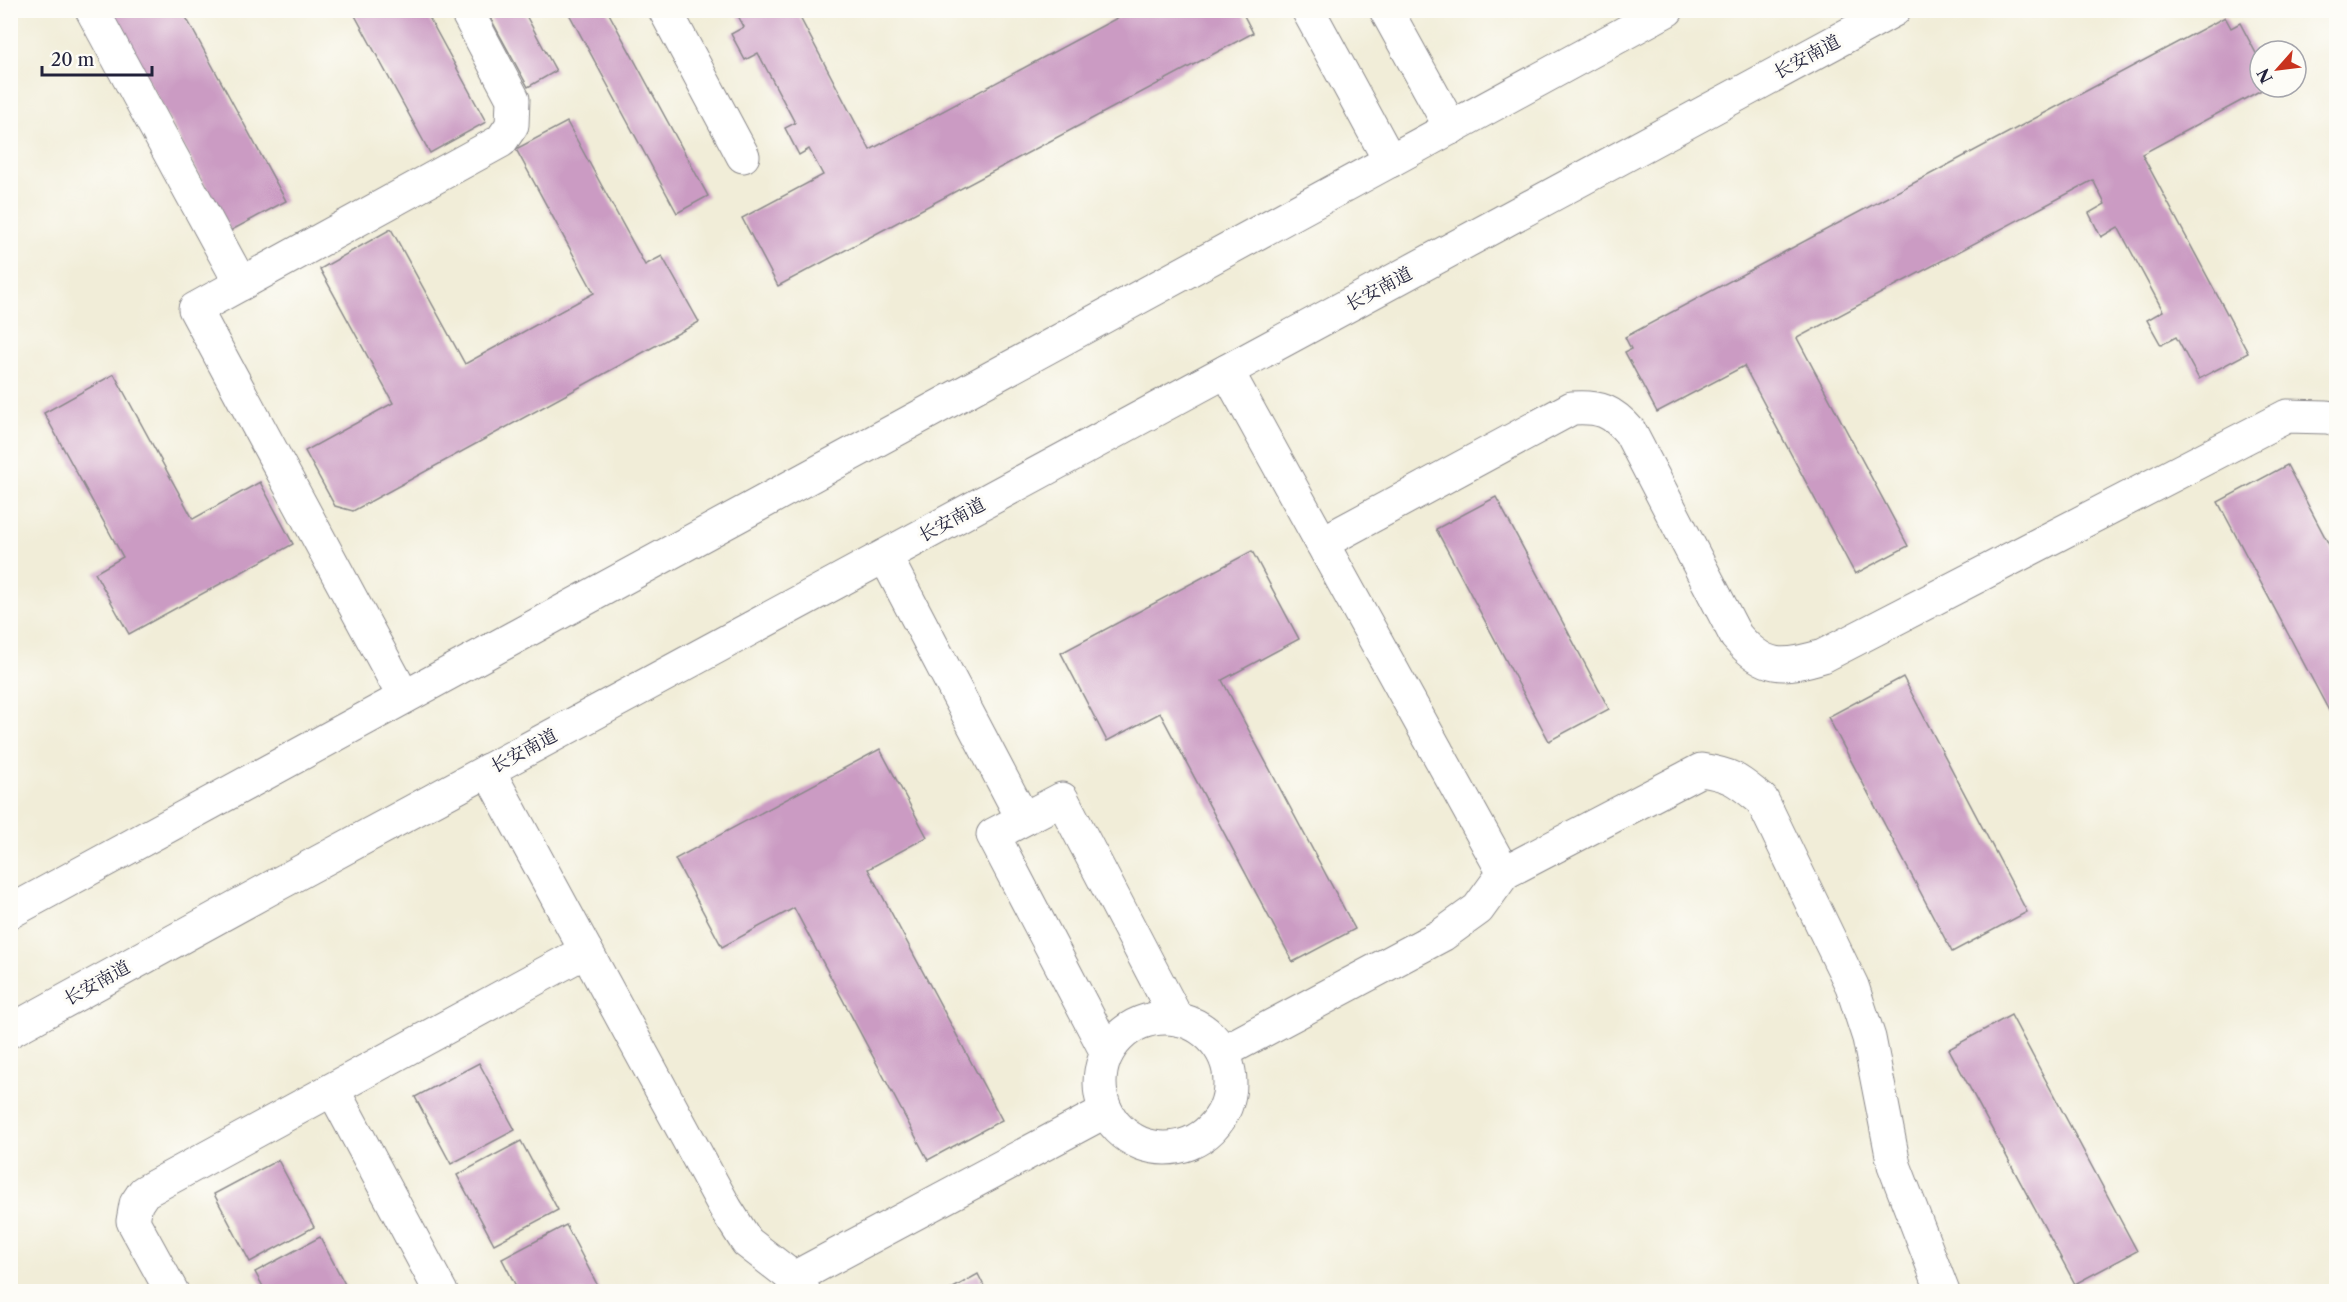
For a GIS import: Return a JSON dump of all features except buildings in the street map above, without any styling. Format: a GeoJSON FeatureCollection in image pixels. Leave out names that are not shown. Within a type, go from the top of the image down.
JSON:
{"type":"FeatureCollection","features":[{"type":"Feature","properties":{"kind":"main road"},"geometry":{"type":"LineString","coordinates":[[92,10],[241,284]]}},
{"type":"Feature","properties":{"kind":"main road"},"geometry":{"type":"LineString","coordinates":[[405,697],[195,309],[501,141],[512,125],[513,99],[466,10]]}},
{"type":"Feature","properties":{"kind":"main road"},"geometry":{"type":"LineString","coordinates":[[664,10],[743,156]]}},
{"type":"Feature","properties":{"kind":"main road"},"geometry":{"type":"LineString","coordinates":[[1308,10],[1390,161]]}},
{"type":"Feature","properties":{"kind":"main road"},"geometry":{"type":"LineString","coordinates":[[1386,10],[1451,128]]}},
{"type":"Feature","properties":{"kind":"main road"},"geometry":{"type":"LineString","coordinates":[[10,912],[1667,10]]}},
{"type":"Feature","properties":{"kind":"main road","name":"长安南道"},"geometry":{"type":"LineString","coordinates":[[10,1031],[1894,10]]}},
{"type":"Feature","properties":{"kind":"main road"},"geometry":{"type":"LineString","coordinates":[[1227,370],[1504,873]]}},
{"type":"Feature","properties":{"kind":"main road"},"geometry":{"type":"LineString","coordinates":[[1322,543],[1572,408],[1592,406],[1616,415],[1630,432],[1736,636],[1751,653],[1775,664],[1794,664],[1823,656],[2287,416],[2337,419]]}},
{"type":"Feature","properties":{"kind":"main road"},"geometry":{"type":"LineString","coordinates":[[885,556],[1023,819]]}},
{"type":"Feature","properties":{"kind":"main road"},"geometry":{"type":"LineString","coordinates":[[488,770],[726,1209],[747,1242],[798,1285],[1107,1111]]}},
{"type":"Feature","properties":{"kind":"main road"},"geometry":{"type":"LineString","coordinates":[[1222,1052],[1442,935],[1478,909],[1504,873],[1701,770],[1727,774],[1737,779],[1762,801],[1852,986],[1869,1038],[1894,1165],[1943,1292]]}},
{"type":"Feature","properties":{"kind":"main road"},"geometry":{"type":"LineString","coordinates":[[1107,1053],[993,835],[1062,799],[1177,1019]]}},
{"type":"Feature","properties":{"kind":"main road"},"geometry":{"type":"LineString","coordinates":[[172,1292],[133,1221],[136,1204],[144,1192],[586,951]]}},
{"type":"Feature","properties":{"kind":"main road"},"geometry":{"type":"LineString","coordinates":[[1158,1018],[1177,1019],[1196,1025],[1211,1037],[1222,1052],[1229,1070],[1230,1090],[1225,1108],[1215,1125],[1200,1137],[1183,1145],[1165,1148],[1147,1145],[1130,1138],[1117,1126],[1107,1111],[1101,1094],[1101,1075],[1107,1053],[1113,1042],[1126,1030],[1141,1022],[1158,1018]]}},
{"type":"Feature","properties":{"kind":"main road"},"geometry":{"type":"LineString","coordinates":[[333,1090],[441,1292]]}}]}
